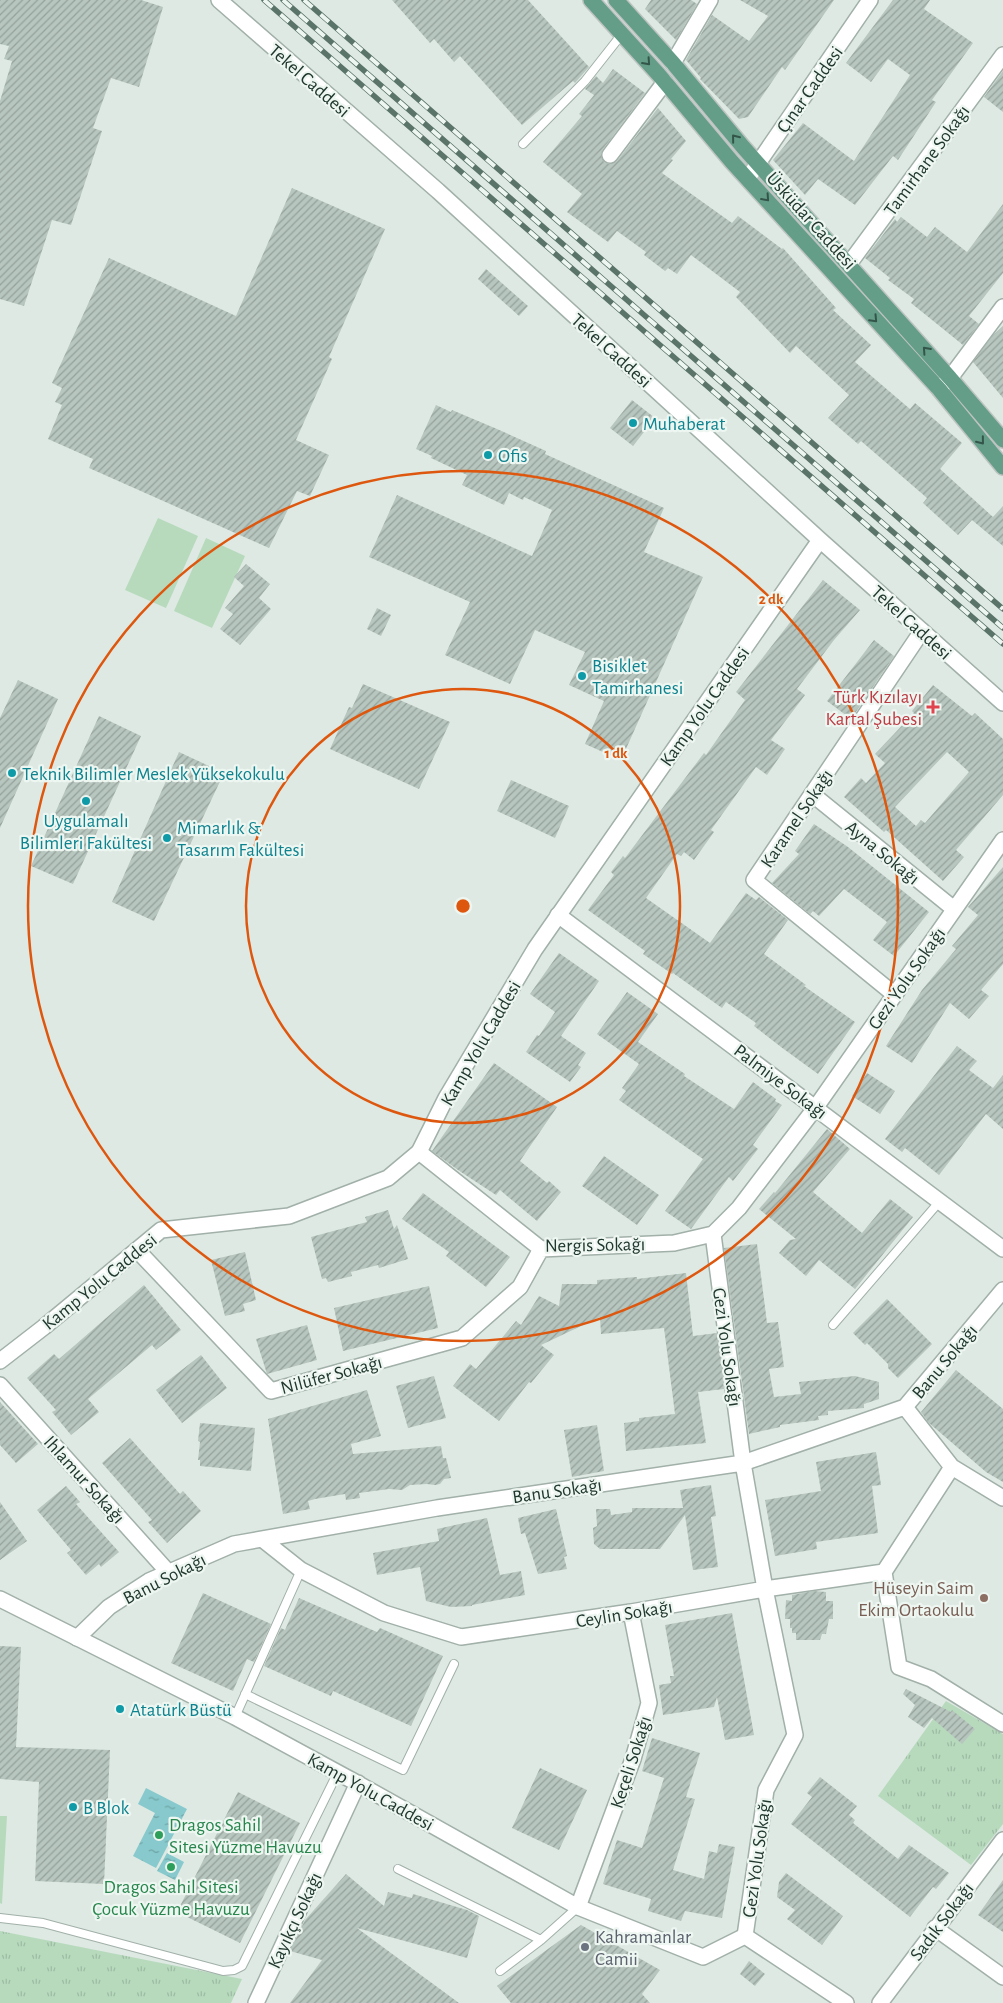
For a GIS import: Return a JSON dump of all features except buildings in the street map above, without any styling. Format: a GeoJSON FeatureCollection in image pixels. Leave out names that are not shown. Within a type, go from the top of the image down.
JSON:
{"type":"FeatureCollection","features":[{"type":"Feature","properties":{"kind":"main road","name":"Üsküdar Caddesi"},"geometry":{"type":"LineString","coordinates":[[591,0],[732,162],[939,389],[1003,467]]}},
{"type":"Feature","properties":{"kind":"main road","name":"Üsküdar Caddesi"},"geometry":{"type":"LineString","coordinates":[[616,0],[673,62],[758,163],[1003,440]]}},
{"type":"Feature","properties":{"kind":"street","name":"Tekel Caddesi"},"geometry":{"type":"LineString","coordinates":[[218,0],[438,191],[820,540],[1003,703]]}},
{"type":"Feature","properties":{"kind":"street"},"geometry":{"type":"LineString","coordinates":[[673,62],[710,0]]}},
{"type":"Feature","properties":{"kind":"street","name":"Çınar Caddesi"},"geometry":{"type":"LineString","coordinates":[[748,178],[870,0]]}},
{"type":"Feature","properties":{"kind":"street","name":"Tamirhane Sokağı"},"geometry":{"type":"LineString","coordinates":[[849,264],[1003,55]]}},
{"type":"Feature","properties":{"kind":"street"},"geometry":{"type":"LineString","coordinates":[[610,156],[664,82]]}},
{"type":"Feature","properties":{"kind":"street"},"geometry":{"type":"LineString","coordinates":[[939,389],[950,378],[1003,307]]}},
{"type":"Feature","properties":{"kind":"street","name":"Kamp Yolu Caddesi"},"geometry":{"type":"LineString","coordinates":[[0,1361],[161,1230],[289,1216],[388,1178],[419,1152],[446,1098],[535,949],[820,540]]}},
{"type":"Feature","properties":{"kind":"street","name":"Karamel Sokağı"},"geometry":{"type":"LineString","coordinates":[[895,995],[754,880],[922,631]]}},
{"type":"Feature","properties":{"kind":"street","name":"Ayna Sokağı"},"geometry":{"type":"LineString","coordinates":[[812,794],[954,909]]}},
{"type":"Feature","properties":{"kind":"street","name":"Gezi Yolu Sokağı"},"geometry":{"type":"LineString","coordinates":[[745,1936],[766,1790],[795,1735],[743,1463],[713,1234],[739,1208],[816,1107],[1003,840]]}},
{"type":"Feature","properties":{"kind":"street","name":"Palmiye Sokağı"},"geometry":{"type":"LineString","coordinates":[[558,915],[940,1200],[1000,1240]]}},
{"type":"Feature","properties":{"kind":"street","name":"Nergis Sokağı"},"geometry":{"type":"LineString","coordinates":[[419,1152],[541,1249],[674,1243],[713,1234]]}},
{"type":"Feature","properties":{"kind":"street","name":"Nilüfer Sokağı"},"geometry":{"type":"LineString","coordinates":[[137,1250],[271,1391],[462,1338],[520,1288],[541,1249]]}},
{"type":"Feature","properties":{"kind":"street","name":"Banu Sokağı"},"geometry":{"type":"LineString","coordinates":[[77,1638],[109,1607],[149,1581],[234,1544],[436,1508],[743,1463],[905,1407],[1003,1290]]}},
{"type":"Feature","properties":{"kind":"street","name":"Ihlamur Sokağı"},"geometry":{"type":"LineString","coordinates":[[0,1385],[169,1572]]}},
{"type":"Feature","properties":{"kind":"street"},"geometry":{"type":"LineString","coordinates":[[905,1407],[952,1467],[1003,1498]]}},
{"type":"Feature","properties":{"kind":"street"},"geometry":{"type":"LineString","coordinates":[[952,1467],[884,1572],[899,1667],[932,1679],[1003,1724]]}},
{"type":"Feature","properties":{"kind":"street","name":"Ceylin Sokağı"},"geometry":{"type":"LineString","coordinates":[[262,1539],[301,1570],[384,1613],[461,1637],[884,1572]]}},
{"type":"Feature","properties":{"kind":"street","name":"Kamp Yolu Caddesi"},"geometry":{"type":"LineString","coordinates":[[0,1599],[235,1717],[358,1783],[578,1906],[704,1957],[745,1936]]}},
{"type":"Feature","properties":{"kind":"street","name":"Keçeli Sokağı"},"geometry":{"type":"LineString","coordinates":[[578,1906],[633,1759],[649,1703],[631,1612]]}},
{"type":"Feature","properties":{"kind":"street","name":"Kayıkçı Sokağı"},"geometry":{"type":"LineString","coordinates":[[256,2003],[358,1783]]}},
{"type":"Feature","properties":{"kind":"street","name":"Sadık Sokağı"},"geometry":{"type":"LineString","coordinates":[[880,2003],[1003,1840]]}},
{"type":"Feature","properties":{"kind":"street"},"geometry":{"type":"LineString","coordinates":[[935,1928],[1003,1977]]}},
{"type":"Feature","properties":{"kind":"street"},"geometry":{"type":"LineString","coordinates":[[745,1936],[846,2003]]}},
{"type":"Feature","properties":{"kind":"lane"},"geometry":{"type":"LineString","coordinates":[[523,144],[585,81],[622,34]]}},
{"type":"Feature","properties":{"kind":"lane"},"geometry":{"type":"LineString","coordinates":[[834,1325],[940,1200]]}},
{"type":"Feature","properties":{"kind":"lane"},"geometry":{"type":"LineString","coordinates":[[235,1717],[301,1570]]}},
{"type":"Feature","properties":{"kind":"lane"},"geometry":{"type":"LineString","coordinates":[[245,1694],[403,1770],[454,1664]]}},
{"type":"Feature","properties":{"kind":"lane"},"geometry":{"type":"LineString","coordinates":[[0,1918],[43,1923],[223,1971],[234,1970],[242,1966],[338,1772]]}},
{"type":"Feature","properties":{"kind":"lane"},"geometry":{"type":"LineString","coordinates":[[398,1869],[541,1940]]}},
{"type":"Feature","properties":{"kind":"lane"},"geometry":{"type":"LineString","coordinates":[[500,1971],[541,1940],[578,1906]]}},
{"type":"Feature","properties":{"kind":"green space"},"geometry":{"type":"Polygon","coordinates":[[[158,518],[198,536],[166,608],[125,590],[158,518]]]}},
{"type":"Feature","properties":{"kind":"green space"},"geometry":{"type":"Polygon","coordinates":[[[206,538],[245,556],[212,628],[174,611],[206,538]]]}},
{"type":"Feature","properties":{"kind":"green space"},"geometry":{"type":"Polygon","coordinates":[[[946,1701],[1003,1734],[1003,1824],[971,1865],[878,1796],[946,1701]]]}},
{"type":"Feature","properties":{"kind":"green space"},"geometry":{"type":"Polygon","coordinates":[[[0,1816],[7,1816],[2,1904],[0,1903],[0,1816]]]}},
{"type":"Feature","properties":{"kind":"green space"},"geometry":{"type":"Polygon","coordinates":[[[0,1931],[242,1979],[231,2003],[0,2003],[0,1931]]]}},
{"type":"Feature","properties":{"kind":"water","name":"Dragos Sahil Sitesi Yüzme Havuzu"},"geometry":{"type":"Polygon","coordinates":[[[146,1788],[187,1809],[156,1868],[133,1856],[155,1813],[138,1804],[146,1788]]]}},
{"type":"Feature","properties":{"kind":"water","name":"Dragos Sahil Sitesi Çocuk Yüzme Havuzu"},"geometry":{"type":"Polygon","coordinates":[[[167,1853],[184,1862],[175,1880],[157,1871],[167,1853]]]}},
{"type":"Feature","properties":{"kind":"railway"},"geometry":{"type":"LineString","coordinates":[[264,0],[1003,644]]}},
{"type":"Feature","properties":{"kind":"railway"},"geometry":{"type":"LineString","coordinates":[[283,0],[1003,628]]}},
{"type":"Feature","properties":{"kind":"railway"},"geometry":{"type":"LineString","coordinates":[[304,0],[1003,609]]}},
{"type":"Feature","properties":{"kind":"place","name":"Muhaberat"},"geometry":{"type":"Point","coordinates":[633,423]}},
{"type":"Feature","properties":{"kind":"place","name":"Ofis"},"geometry":{"type":"Point","coordinates":[488,455]}},
{"type":"Feature","properties":{"kind":"place","name":"Bisiklet Tamirhanesi"},"geometry":{"type":"Point","coordinates":[582,676]}},
{"type":"Feature","properties":{"kind":"place","name":"Türk Kızılayı Kartal Şubesi"},"geometry":{"type":"Point","coordinates":[933,707]}},
{"type":"Feature","properties":{"kind":"place","name":"Teknik Bilimler Meslek Yüksekokulu"},"geometry":{"type":"Point","coordinates":[12,773]}},
{"type":"Feature","properties":{"kind":"place","name":"Uygulamalı Bilimleri Fakültesi"},"geometry":{"type":"Point","coordinates":[86,801]}},
{"type":"Feature","properties":{"kind":"place","name":"Mimarlık & Tasarım Fakültesi"},"geometry":{"type":"Point","coordinates":[167,838]}},
{"type":"Feature","properties":{"kind":"place","name":"Hüseyin Saim Ekim Ortaokulu"},"geometry":{"type":"Point","coordinates":[984,1598]}},
{"type":"Feature","properties":{"kind":"place","name":"Atatürk Büstü"},"geometry":{"type":"Point","coordinates":[120,1709]}},
{"type":"Feature","properties":{"kind":"place","name":"B Blok"},"geometry":{"type":"Point","coordinates":[73,1807]}},
{"type":"Feature","properties":{"kind":"place","name":"Dragos Sahil Sitesi Yüzme Havuzu"},"geometry":{"type":"Point","coordinates":[159,1835]}},
{"type":"Feature","properties":{"kind":"place","name":"Dragos Sahil Sitesi Çocuk Yüzme Havuzu"},"geometry":{"type":"Point","coordinates":[171,1867]}},
{"type":"Feature","properties":{"kind":"place","name":"Kahramanlar Camii"},"geometry":{"type":"Point","coordinates":[585,1947]}}]}
